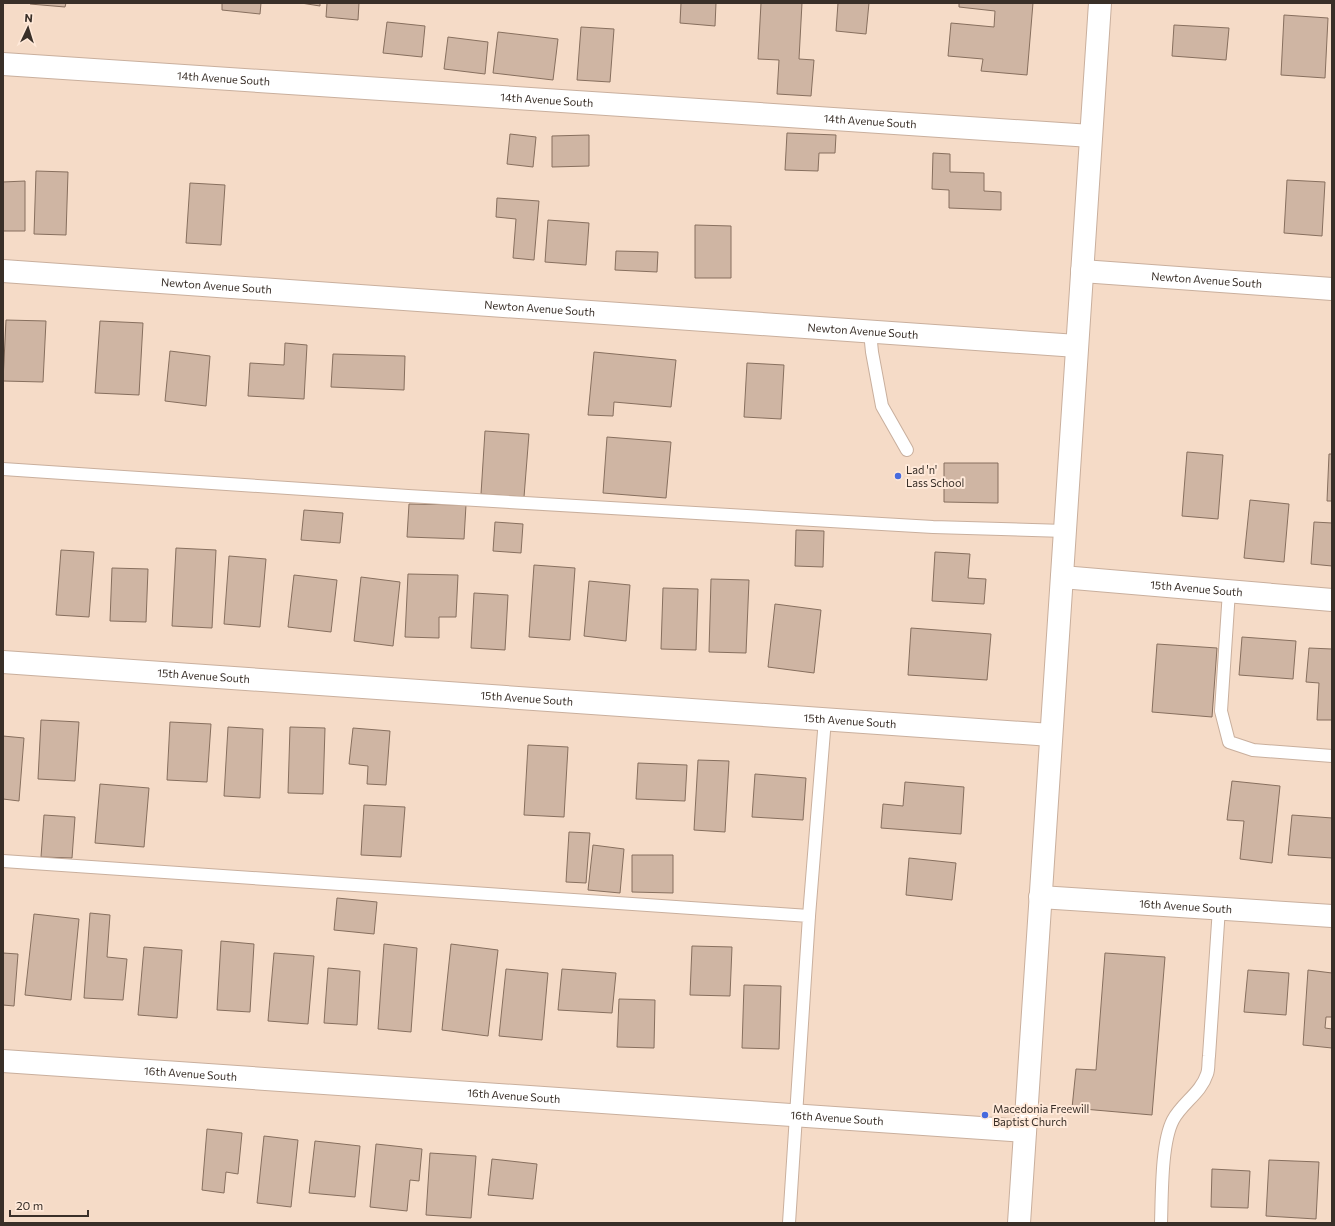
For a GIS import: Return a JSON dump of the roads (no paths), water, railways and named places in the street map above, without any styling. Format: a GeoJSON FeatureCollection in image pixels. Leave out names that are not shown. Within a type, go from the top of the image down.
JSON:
{"type":"FeatureCollection","features":[{"type":"Feature","properties":{"kind":"street"},"geometry":{"type":"LineString","coordinates":[[1018,1223],[1100,3]]}},
{"type":"Feature","properties":{"kind":"street","name":"14th Avenue South"},"geometry":{"type":"LineString","coordinates":[[3,64],[1091,136]]}},
{"type":"Feature","properties":{"kind":"street","name":"Newton Avenue South"},"geometry":{"type":"LineString","coordinates":[[3,271],[1077,346]]}},
{"type":"Feature","properties":{"kind":"street","name":"Newton Avenue South"},"geometry":{"type":"LineString","coordinates":[[1082,271],[1332,289]]}},
{"type":"Feature","properties":{"kind":"street","name":"15th Avenue South"},"geometry":{"type":"LineString","coordinates":[[1062,577],[1332,600]]}},
{"type":"Feature","properties":{"kind":"street","name":"15th Avenue South"},"geometry":{"type":"LineString","coordinates":[[3,662],[1051,735]]}},
{"type":"Feature","properties":{"kind":"street","name":"16th Avenue South"},"geometry":{"type":"LineString","coordinates":[[1040,897],[1332,916]]}},
{"type":"Feature","properties":{"kind":"street","name":"16th Avenue South"},"geometry":{"type":"LineString","coordinates":[[3,1061],[1025,1131]]}},
{"type":"Feature","properties":{"kind":"lane"},"geometry":{"type":"LineString","coordinates":[[870,332],[872,352],[882,406],[907,450]]}},
{"type":"Feature","properties":{"kind":"lane"},"geometry":{"type":"LineString","coordinates":[[3,469],[408,496],[933,527],[1065,531]]}},
{"type":"Feature","properties":{"kind":"lane"},"geometry":{"type":"LineString","coordinates":[[1229,591],[1221,711],[1229,742],[1253,750],[1332,756]]}},
{"type":"Feature","properties":{"kind":"lane"},"geometry":{"type":"LineString","coordinates":[[789,1223],[809,916],[825,720]]}},
{"type":"Feature","properties":{"kind":"lane"},"geometry":{"type":"LineString","coordinates":[[3,861],[809,916]]}},
{"type":"Feature","properties":{"kind":"lane"},"geometry":{"type":"LineString","coordinates":[[1161,1223],[1165,1144],[1172,1121],[1197,1092],[1207,1074],[1219,908]]}},
{"type":"Feature","properties":{"kind":"place","name":"Lad 'n' Lass School"},"geometry":{"type":"Point","coordinates":[898,476]}},
{"type":"Feature","properties":{"kind":"place","name":"Macedonia Freewill Baptist Church"},"geometry":{"type":"Point","coordinates":[985,1115]}}]}
